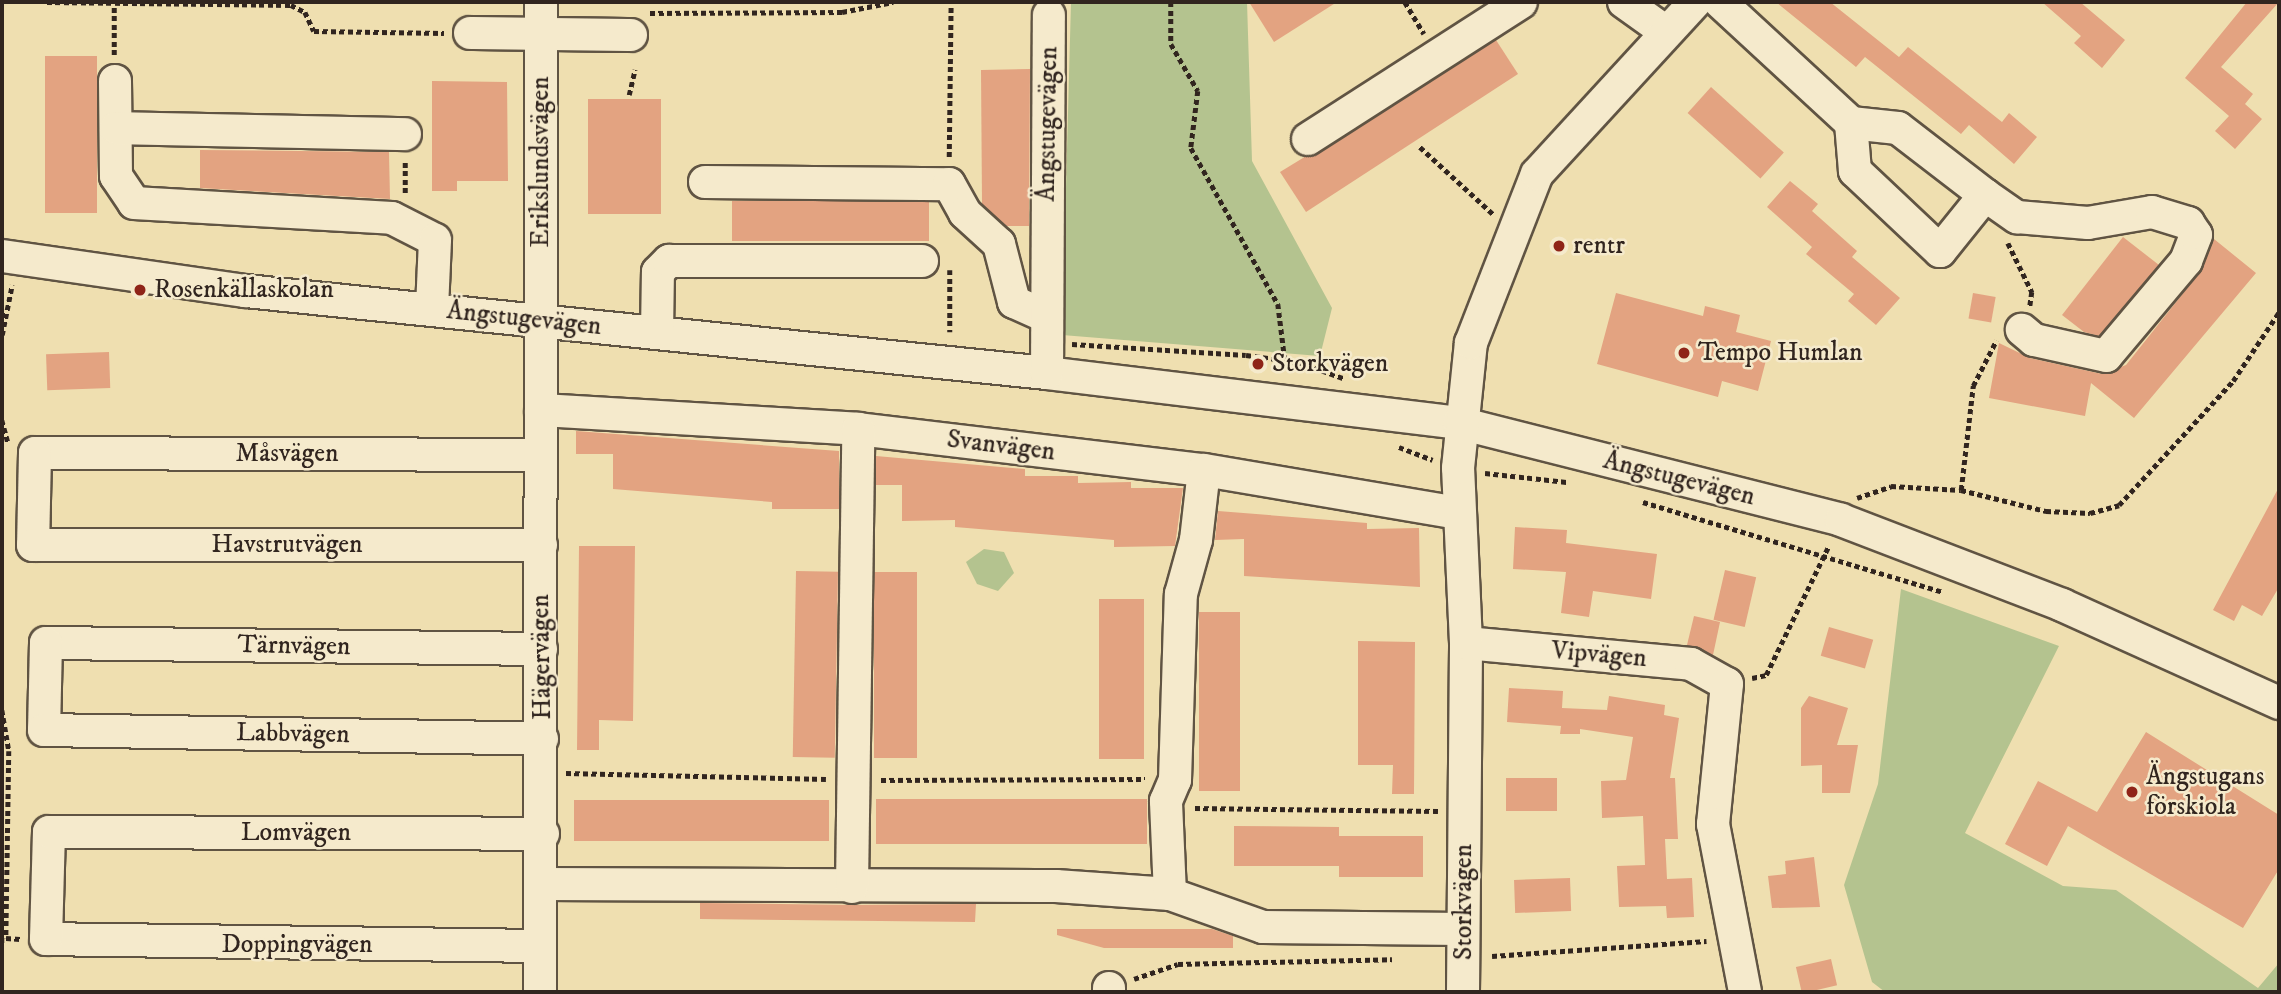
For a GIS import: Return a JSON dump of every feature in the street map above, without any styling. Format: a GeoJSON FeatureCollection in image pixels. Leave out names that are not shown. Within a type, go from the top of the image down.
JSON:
{"type":"FeatureCollection","features":[{"type":"Feature","properties":{"kind":"street","name":"Erikslundsvägen"},"geometry":{"type":"LineString","coordinates":[[541,2],[542,322]]}},
{"type":"Feature","properties":{"kind":"street"},"geometry":{"type":"LineString","coordinates":[[1308,139],[1521,2]]}},
{"type":"Feature","properties":{"kind":"street"},"geometry":{"type":"LineString","coordinates":[[1624,2],[1666,32]]}},
{"type":"Feature","properties":{"kind":"street","name":"Storkvägen"},"geometry":{"type":"LineString","coordinates":[[1463,992],[1466,643],[1458,513],[1459,423],[1471,343],[1537,174],[1695,2]]}},
{"type":"Feature","properties":{"kind":"street"},"geometry":{"type":"LineString","coordinates":[[1720,2],[1851,123],[1898,128],[1979,202],[2017,217],[2056,221],[2173,216],[2188,223],[2196,246],[2106,356],[2034,340],[2022,330]]}},
{"type":"Feature","properties":{"kind":"street","name":"Ängstugevägen"},"geometry":{"type":"LineString","coordinates":[[1047,373],[1049,15]]}},
{"type":"Feature","properties":{"kind":"street"},"geometry":{"type":"LineString","coordinates":[[470,33],[541,34],[638,24]]}},
{"type":"Feature","properties":{"kind":"street"},"geometry":{"type":"LineString","coordinates":[[114,65],[116,176],[134,203],[392,218],[435,240],[432,309]]}},
{"type":"Feature","properties":{"kind":"street"},"geometry":{"type":"LineString","coordinates":[[1851,123],[1855,171],[1940,251],[1979,202]]}},
{"type":"Feature","properties":{"kind":"street"},"geometry":{"type":"LineString","coordinates":[[116,128],[405,134]]}},
{"type":"Feature","properties":{"kind":"street"},"geometry":{"type":"LineString","coordinates":[[705,182],[949,184],[965,213],[999,244],[1014,302],[1047,317]]}},
{"type":"Feature","properties":{"kind":"street"},"geometry":{"type":"LineString","coordinates":[[657,333],[658,272],[669,261],[922,261]]}},
{"type":"Feature","properties":{"kind":"street","name":"Ängstugevägen"},"geometry":{"type":"LineString","coordinates":[[7,269],[432,309],[1047,373],[1459,423],[1841,520],[2062,606],[2279,703]]}},
{"type":"Feature","properties":{"kind":"street","name":"Hägervägen"},"geometry":{"type":"LineString","coordinates":[[540,992],[543,884],[540,454],[542,322]]}},
{"type":"Feature","properties":{"kind":"street","name":"Svanvägen"},"geometry":{"type":"LineString","coordinates":[[541,410],[858,429],[1204,470],[1458,513]]}},
{"type":"Feature","properties":{"kind":"street"},"geometry":{"type":"LineString","coordinates":[[852,887],[858,429]]}},
{"type":"Feature","properties":{"kind":"street","name":"Måsvägen"},"geometry":{"type":"LineString","coordinates":[[33,545],[34,453],[540,454]]}},
{"type":"Feature","properties":{"kind":"street"},"geometry":{"type":"LineString","coordinates":[[1170,894],[1171,790],[1181,594],[1196,540],[1204,470]]}},
{"type":"Feature","properties":{"kind":"street","name":"Havstrutvägen"},"geometry":{"type":"LineString","coordinates":[[33,545],[541,545]]}},
{"type":"Feature","properties":{"kind":"street","name":"Tärnvägen"},"geometry":{"type":"LineString","coordinates":[[44,730],[46,643],[541,649]]}},
{"type":"Feature","properties":{"kind":"street","name":"Vipvägen"},"geometry":{"type":"LineString","coordinates":[[1466,643],[1691,664],[1727,684]]}},
{"type":"Feature","properties":{"kind":"street"},"geometry":{"type":"LineString","coordinates":[[1727,684],[1713,824],[1745,992]]}},
{"type":"Feature","properties":{"kind":"street","name":"Labbvägen"},"geometry":{"type":"LineString","coordinates":[[44,730],[542,739]]}},
{"type":"Feature","properties":{"kind":"street","name":"Lomvägen"},"geometry":{"type":"LineString","coordinates":[[53,943],[46,939],[49,832],[543,834]]}},
{"type":"Feature","properties":{"kind":"street"},"geometry":{"type":"LineString","coordinates":[[543,884],[1056,886],[1170,894],[1264,927],[1463,929]]}},
{"type":"Feature","properties":{"kind":"street","name":"Doppingvägen"},"geometry":{"type":"LineString","coordinates":[[53,943],[540,946]]}},
{"type":"Feature","properties":{"kind":"path"},"geometry":{"type":"LineString","coordinates":[[47,2],[291,5],[305,12],[314,31],[470,33]]}},
{"type":"Feature","properties":{"kind":"path"},"geometry":{"type":"LineString","coordinates":[[638,24],[842,12],[893,2]]}},
{"type":"Feature","properties":{"kind":"path"},"geometry":{"type":"LineString","coordinates":[[912,2],[1012,2]]}},
{"type":"Feature","properties":{"kind":"path"},"geometry":{"type":"LineString","coordinates":[[1171,2],[1171,44],[1198,91],[1191,148],[1278,304],[1285,360]]}},
{"type":"Feature","properties":{"kind":"path"},"geometry":{"type":"LineString","coordinates":[[1405,2],[1438,55]]}},
{"type":"Feature","properties":{"kind":"path"},"geometry":{"type":"LineString","coordinates":[[114,4],[114,65]]}},
{"type":"Feature","properties":{"kind":"path"},"geometry":{"type":"LineString","coordinates":[[629,95],[635,70]]}},
{"type":"Feature","properties":{"kind":"path"},"geometry":{"type":"LineString","coordinates":[[1420,147],[1479,206],[1500,217]]}},
{"type":"Feature","properties":{"kind":"path"},"geometry":{"type":"LineString","coordinates":[[1961,490],[1978,366],[1996,340],[2022,330],[2032,292],[2002,231],[1979,202]]}},
{"type":"Feature","properties":{"kind":"path"},"geometry":{"type":"LineString","coordinates":[[2,335],[7,269]]}},
{"type":"Feature","properties":{"kind":"path"},"geometry":{"type":"LineString","coordinates":[[1727,684],[1766,675],[1841,520],[1860,494],[1891,486],[1961,490],[2046,512],[2090,513],[2119,505],[2234,381],[2279,312]]}},
{"type":"Feature","properties":{"kind":"path"},"geometry":{"type":"LineString","coordinates":[[2,710],[5,729],[2,945]]}},
{"type":"Feature","properties":{"kind":"path","name":"Storkvägen"},"geometry":{"type":"LineString","coordinates":[[1171,790],[1189,808],[1464,812]]}},
{"type":"Feature","properties":{"kind":"green space"},"geometry":{"type":"Polygon","coordinates":[[[1071,2],[1247,2],[1252,161],[1332,308],[1320,356],[1062,335],[1071,2]]]}},
{"type":"Feature","properties":{"kind":"green space"},"geometry":{"type":"Polygon","coordinates":[[[984,549],[1004,552],[1014,573],[998,591],[977,584],[966,562],[984,549]]]}},
{"type":"Feature","properties":{"kind":"green space"},"geometry":{"type":"Polygon","coordinates":[[[1901,589],[2059,646],[1965,833],[2063,886],[2116,890],[2258,988],[2279,963],[2279,992],[1885,992],[1872,982],[1844,885],[1878,784],[1901,589]]]}},
{"type":"Feature","properties":{"kind":"building"},"geometry":{"type":"Polygon","coordinates":[[[1249,2],[1337,2],[1274,42],[1249,2]]]}},
{"type":"Feature","properties":{"kind":"building"},"geometry":{"type":"Polygon","coordinates":[[[1776,2],[1830,2],[1899,57],[1908,47],[2002,122],[2009,113],[2037,137],[2014,164],[1969,125],[1961,134],[1865,57],[1856,67],[1776,2]]]}},
{"type":"Feature","properties":{"kind":"building"},"geometry":{"type":"Polygon","coordinates":[[[2042,2],[2080,2],[2125,40],[2102,68],[2074,43],[2081,36],[2042,2]]]}},
{"type":"Feature","properties":{"kind":"building"},"geometry":{"type":"Polygon","coordinates":[[[2247,2],[2279,2],[2221,67],[2253,94],[2245,104],[2262,119],[2235,149],[2215,131],[2229,116],[2185,78],[2247,2]]]}},
{"type":"Feature","properties":{"kind":"building"},"geometry":{"type":"Polygon","coordinates":[[[1496,40],[1518,74],[1306,212],[1280,172],[1496,40]]]}},
{"type":"Feature","properties":{"kind":"building"},"geometry":{"type":"Polygon","coordinates":[[[45,56],[97,56],[97,213],[45,213],[45,56]]]}},
{"type":"Feature","properties":{"kind":"building"},"geometry":{"type":"Polygon","coordinates":[[[1030,69],[1029,226],[1006,226],[982,204],[981,70],[1030,69]]]}},
{"type":"Feature","properties":{"kind":"building"},"geometry":{"type":"Polygon","coordinates":[[[432,81],[507,82],[508,181],[457,181],[457,191],[432,191],[432,81]]]}},
{"type":"Feature","properties":{"kind":"building"},"geometry":{"type":"Polygon","coordinates":[[[1711,87],[1784,153],[1760,179],[1688,113],[1711,87]]]}},
{"type":"Feature","properties":{"kind":"building"},"geometry":{"type":"Polygon","coordinates":[[[588,99],[661,99],[661,214],[588,214],[588,99]]]}},
{"type":"Feature","properties":{"kind":"building"},"geometry":{"type":"Polygon","coordinates":[[[200,150],[389,152],[390,199],[200,188],[200,150]]]}},
{"type":"Feature","properties":{"kind":"building"},"geometry":{"type":"Polygon","coordinates":[[[1790,181],[1818,204],[1812,211],[1857,251],[1852,257],[1900,298],[1876,325],[1848,301],[1854,294],[1806,254],[1812,247],[1767,207],[1790,181]]]}},
{"type":"Feature","properties":{"kind":"building"},"geometry":{"type":"Polygon","coordinates":[[[732,201],[929,201],[929,241],[732,241],[732,201]]]}},
{"type":"Feature","properties":{"kind":"building"},"geometry":{"type":"Polygon","coordinates":[[[2123,237],[2159,265],[2099,336],[2084,332],[2062,315],[2123,237]]]}},
{"type":"Feature","properties":{"kind":"building"},"geometry":{"type":"Polygon","coordinates":[[[2214,239],[2256,273],[2134,418],[2091,383],[2085,416],[1989,398],[1999,343],[2030,358],[2102,374],[2126,365],[2200,272],[2214,239]]]}},
{"type":"Feature","properties":{"kind":"building","name":"Tempo Humlan"},"geometry":{"type":"Polygon","coordinates":[[[1616,293],[1703,316],[1705,306],[1740,315],[1736,332],[1771,341],[1758,391],[1722,381],[1718,397],[1597,364],[1616,293]]]}},
{"type":"Feature","properties":{"kind":"building"},"geometry":{"type":"Polygon","coordinates":[[[1973,293],[1996,297],[1991,323],[1968,319],[1973,293]]]}},
{"type":"Feature","properties":{"kind":"building"},"geometry":{"type":"Polygon","coordinates":[[[109,352],[110,388],[47,390],[46,354],[109,352]]]}},
{"type":"Feature","properties":{"kind":"building"},"geometry":{"type":"Polygon","coordinates":[[[576,431],[839,451],[839,509],[772,509],[772,502],[613,489],[613,454],[576,454],[576,431]]]}},
{"type":"Feature","properties":{"kind":"building"},"geometry":{"type":"Polygon","coordinates":[[[876,456],[1025,469],[1025,476],[1078,476],[1078,483],[1131,482],[1131,488],[1183,488],[1175,546],[1114,547],[1114,540],[955,527],[955,520],[902,521],[902,485],[876,485],[876,456]]]}},
{"type":"Feature","properties":{"kind":"building"},"geometry":{"type":"Polygon","coordinates":[[[2279,487],[2279,587],[2262,616],[2242,605],[2234,621],[2213,610],[2279,487]]]}},
{"type":"Feature","properties":{"kind":"building"},"geometry":{"type":"Polygon","coordinates":[[[1218,511],[1367,523],[1367,529],[1419,528],[1420,587],[1244,576],[1244,539],[1215,540],[1218,511]]]}},
{"type":"Feature","properties":{"kind":"building"},"geometry":{"type":"Polygon","coordinates":[[[1515,527],[1567,530],[1566,543],[1657,554],[1651,599],[1593,591],[1589,617],[1561,613],[1566,572],[1513,569],[1515,527]]]}},
{"type":"Feature","properties":{"kind":"building"},"geometry":{"type":"Polygon","coordinates":[[[579,546],[635,546],[633,721],[599,720],[599,750],[577,750],[579,546]]]}},
{"type":"Feature","properties":{"kind":"building"},"geometry":{"type":"Polygon","coordinates":[[[1725,570],[1756,577],[1745,627],[1714,620],[1725,570]]]}},
{"type":"Feature","properties":{"kind":"building"},"geometry":{"type":"Polygon","coordinates":[[[796,571],[838,572],[835,758],[793,757],[796,571]]]}},
{"type":"Feature","properties":{"kind":"building"},"geometry":{"type":"Polygon","coordinates":[[[874,572],[917,572],[917,758],[874,758],[874,572]]]}},
{"type":"Feature","properties":{"kind":"building"},"geometry":{"type":"Polygon","coordinates":[[[1099,599],[1144,599],[1144,759],[1099,759],[1099,599]]]}},
{"type":"Feature","properties":{"kind":"building"},"geometry":{"type":"Polygon","coordinates":[[[1199,612],[1240,612],[1240,791],[1199,791],[1199,612]]]}},
{"type":"Feature","properties":{"kind":"building"},"geometry":{"type":"Polygon","coordinates":[[[1694,616],[1720,622],[1713,655],[1687,645],[1694,616]]]}},
{"type":"Feature","properties":{"kind":"building"},"geometry":{"type":"Polygon","coordinates":[[[1829,627],[1873,640],[1865,669],[1821,656],[1829,627]]]}},
{"type":"Feature","properties":{"kind":"building"},"geometry":{"type":"Polygon","coordinates":[[[1358,641],[1415,642],[1414,794],[1392,794],[1393,765],[1358,765],[1358,641]]]}},
{"type":"Feature","properties":{"kind":"building"},"geometry":{"type":"Polygon","coordinates":[[[1509,688],[1563,691],[1562,708],[1607,710],[1609,696],[1665,705],[1664,715],[1679,718],[1670,778],[1675,778],[1678,839],[1665,839],[1667,879],[1692,878],[1694,917],[1667,918],[1666,906],[1619,907],[1617,866],[1645,865],[1643,816],[1602,818],[1601,781],[1626,780],[1633,737],[1580,729],[1580,734],[1560,734],[1561,726],[1507,722],[1509,688]]]}},
{"type":"Feature","properties":{"kind":"building"},"geometry":{"type":"Polygon","coordinates":[[[1809,696],[1848,708],[1837,745],[1858,745],[1850,793],[1822,793],[1822,765],[1801,766],[1801,708],[1809,696]]]}},
{"type":"Feature","properties":{"kind":"building"},"geometry":{"type":"Polygon","coordinates":[[[2146,732],[2279,815],[2279,869],[2243,928],[2068,826],[2047,866],[2005,844],[2038,781],[2097,812],[2146,732]]]}},
{"type":"Feature","properties":{"kind":"building"},"geometry":{"type":"Polygon","coordinates":[[[1506,778],[1557,778],[1557,811],[1506,811],[1506,778]]]}},
{"type":"Feature","properties":{"kind":"building"},"geometry":{"type":"Polygon","coordinates":[[[876,799],[1147,799],[1147,844],[876,844],[876,799]]]}},
{"type":"Feature","properties":{"kind":"building"},"geometry":{"type":"Polygon","coordinates":[[[574,800],[829,800],[829,841],[574,841],[574,800]]]}},
{"type":"Feature","properties":{"kind":"building"},"geometry":{"type":"Polygon","coordinates":[[[1234,826],[1339,827],[1339,836],[1423,836],[1423,877],[1339,877],[1339,866],[1234,866],[1234,826]]]}},
{"type":"Feature","properties":{"kind":"building"},"geometry":{"type":"Polygon","coordinates":[[[1814,857],[1820,907],[1772,908],[1768,876],[1786,874],[1785,861],[1814,857]]]}},
{"type":"Feature","properties":{"kind":"building"},"geometry":{"type":"Polygon","coordinates":[[[1570,878],[1571,911],[1515,913],[1514,880],[1570,878]]]}},
{"type":"Feature","properties":{"kind":"building"},"geometry":{"type":"Polygon","coordinates":[[[700,903],[976,904],[975,922],[700,919],[700,903]]]}},
{"type":"Feature","properties":{"kind":"building"},"geometry":{"type":"Polygon","coordinates":[[[1057,929],[1212,929],[1233,936],[1233,948],[1104,948],[1057,935],[1057,929]]]}},
{"type":"Feature","properties":{"kind":"building"},"geometry":{"type":"Polygon","coordinates":[[[1831,959],[1837,985],[1802,992],[1796,967],[1831,959]]]}},
{"type":"Feature","properties":{"kind":"place","name":"rentr"},"geometry":{"type":"Point","coordinates":[1559,246]}},
{"type":"Feature","properties":{"kind":"place","name":"Rosenkällaskolan"},"geometry":{"type":"Point","coordinates":[140,290]}},
{"type":"Feature","properties":{"kind":"place","name":"Tempo Humlan"},"geometry":{"type":"Point","coordinates":[1684,353]}},
{"type":"Feature","properties":{"kind":"place","name":"Storkvägen"},"geometry":{"type":"Point","coordinates":[1258,364]}},
{"type":"Feature","properties":{"kind":"place","name":"Ängstugans förskiola"},"geometry":{"type":"Point","coordinates":[2132,792]}}]}
